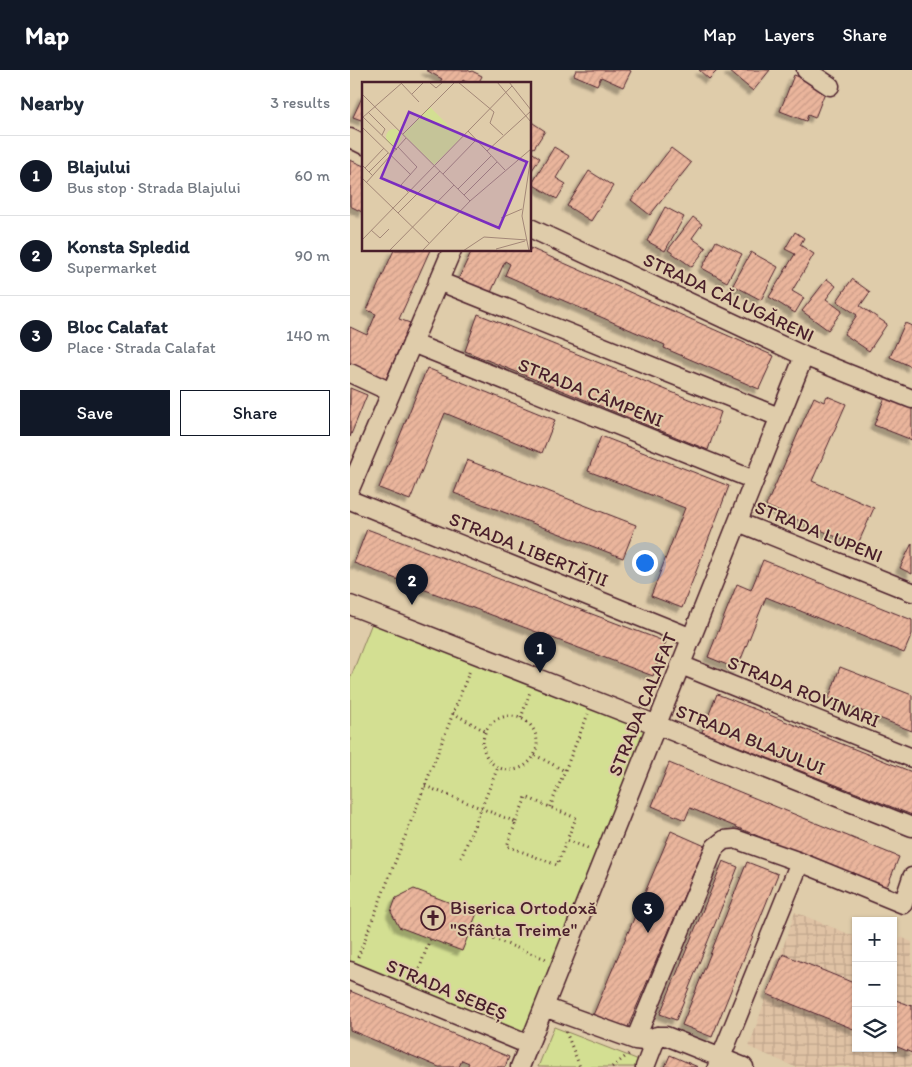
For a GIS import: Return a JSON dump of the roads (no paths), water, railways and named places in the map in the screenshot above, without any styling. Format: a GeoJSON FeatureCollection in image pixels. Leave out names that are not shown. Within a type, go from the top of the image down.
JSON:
{"type":"FeatureCollection","features":[{"type":"Feature","properties":{"kind":"street"},"geometry":{"type":"LineString","coordinates":[[806,70],[830,86]]}},
{"type":"Feature","properties":{"kind":"street"},"geometry":{"type":"LineString","coordinates":[[350,138],[362,144]]}},
{"type":"Feature","properties":{"kind":"street","name":"STRADA CĂLUGĂRENI"},"geometry":{"type":"LineString","coordinates":[[531,228],[804,356],[912,399]]}},
{"type":"Feature","properties":{"kind":"street"},"geometry":{"type":"LineString","coordinates":[[350,489],[452,251]]}},
{"type":"Feature","properties":{"kind":"street"},"geometry":{"type":"LineString","coordinates":[[438,281],[779,418]]}},
{"type":"Feature","properties":{"kind":"street","name":"STRADA CÂMPENI"},"geometry":{"type":"LineString","coordinates":[[412,343],[754,480]]}},
{"type":"Feature","properties":{"kind":"street","name":"STRADA CALAFAT"},"geometry":{"type":"LineString","coordinates":[[520,1067],[529,1045],[551,1010],[561,964],[804,356]]}},
{"type":"Feature","properties":{"kind":"street"},"geometry":{"type":"LineString","coordinates":[[350,374],[391,392]]}},
{"type":"Feature","properties":{"kind":"street","name":"STRADA LIBERTĂȚII"},"geometry":{"type":"LineString","coordinates":[[350,500],[692,638]]}},
{"type":"Feature","properties":{"kind":"street","name":"STRADA LUPENI"},"geometry":{"type":"LineString","coordinates":[[738,522],[912,592]]}},
{"type":"Feature","properties":{"kind":"street","name":"STRADA BLAJULUI"},"geometry":{"type":"LineString","coordinates":[[350,605],[657,724],[912,827]]}},
{"type":"Feature","properties":{"kind":"street","name":"STRADA ROVINARI"},"geometry":{"type":"LineString","coordinates":[[681,665],[912,758]]}},
{"type":"Feature","properties":{"kind":"street"},"geometry":{"type":"LineString","coordinates":[[636,1040],[714,847],[724,840],[735,839],[800,862],[904,904],[912,877]]}},
{"type":"Feature","properties":{"kind":"street"},"geometry":{"type":"LineString","coordinates":[[718,1062],[800,862]]}},
{"type":"Feature","properties":{"kind":"street","name":"STRADA SEBEȘ"},"geometry":{"type":"LineString","coordinates":[[351,972],[529,1045]]}},
{"type":"Feature","properties":{"kind":"street"},"geometry":{"type":"LineString","coordinates":[[551,1010],[636,1040],[666,1036],[718,1062],[744,1067]]}},
{"type":"Feature","properties":{"kind":"street"},"geometry":{"type":"LineString","coordinates":[[645,1067],[657,1036]]}},
{"type":"Feature","properties":{"kind":"place","name":"Konsta Spledid"},"geometry":{"type":"Point","coordinates":[412,605]}},
{"type":"Feature","properties":{"kind":"place","name":"Blajului"},"geometry":{"type":"Point","coordinates":[540,673]}},
{"type":"Feature","properties":{"kind":"place","name":"Biserica Ortodoxă \"Sfânta Treime\""},"geometry":{"type":"Point","coordinates":[433,918]}},
{"type":"Feature","properties":{"kind":"place","name":"Bloc Calafat"},"geometry":{"type":"Point","coordinates":[648,933]}}]}
